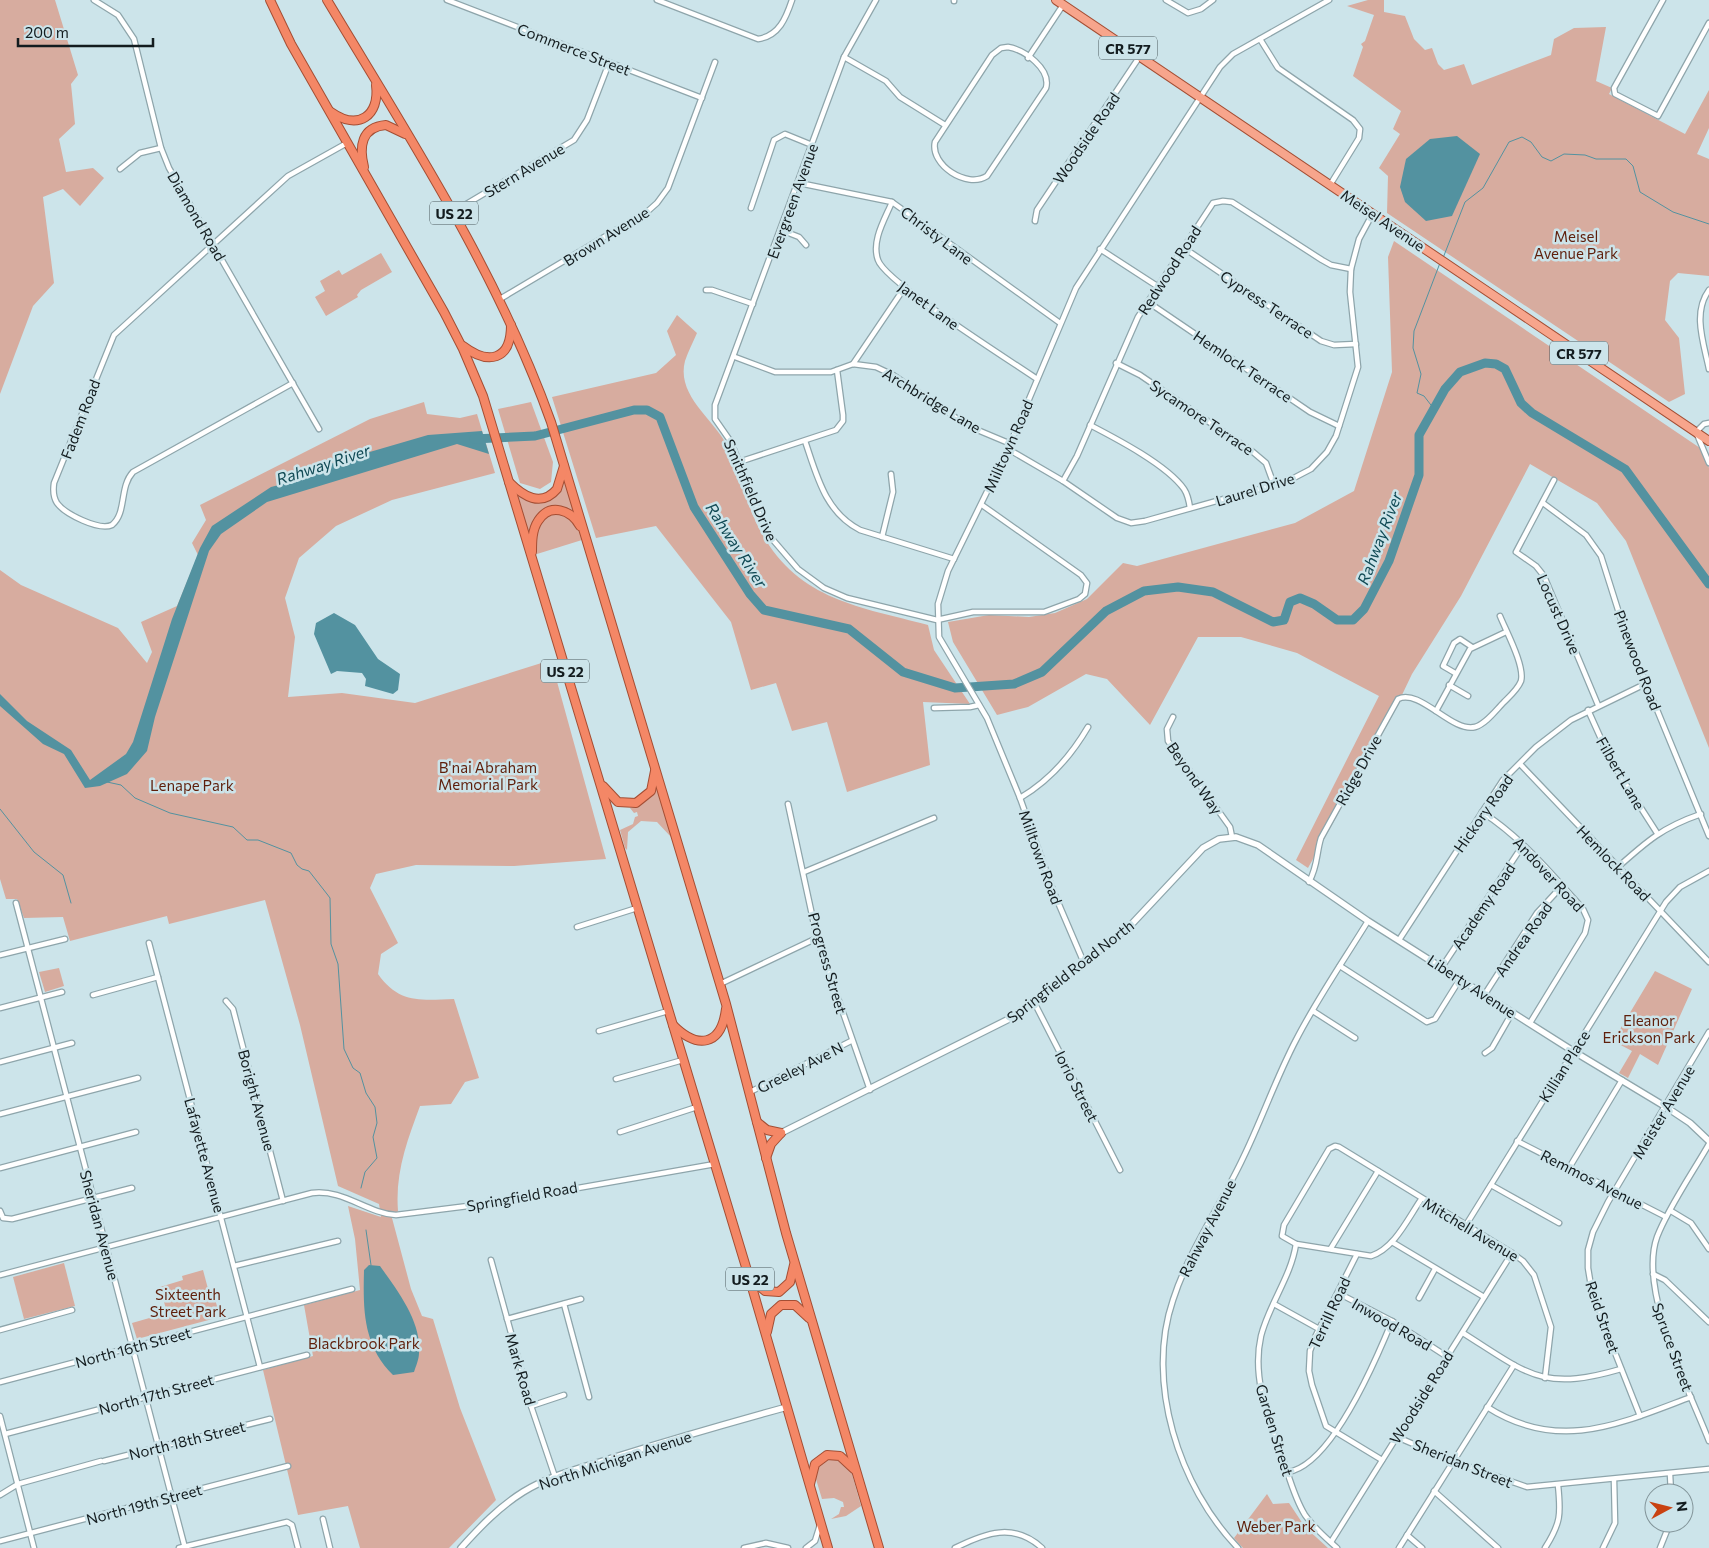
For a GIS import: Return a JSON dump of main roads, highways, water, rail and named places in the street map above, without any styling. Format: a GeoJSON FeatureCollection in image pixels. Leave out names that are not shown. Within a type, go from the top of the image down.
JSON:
{"type":"FeatureCollection","features":[{"type":"Feature","properties":{"kind":"highway","name":"US 22"},"geometry":{"type":"LineString","coordinates":[[270,0],[291,44],[462,345],[483,396],[749,1277],[828,1548]]}},
{"type":"Feature","properties":{"kind":"highway","name":"US 22"},"geometry":{"type":"LineString","coordinates":[[328,0],[453,212],[500,299],[558,441],[655,765],[680,839],[750,1092],[766,1160],[794,1262],[879,1548]]}},
{"type":"Feature","properties":{"kind":"highway"},"geometry":{"type":"LineString","coordinates":[[334,0],[336,15]]}},
{"type":"Feature","properties":{"kind":"highway"},"geometry":{"type":"LineString","coordinates":[[328,109],[346,120],[364,118],[376,104],[376,82]]}},
{"type":"Feature","properties":{"kind":"highway"},"geometry":{"type":"LineString","coordinates":[[365,174],[360,149],[362,140],[369,131],[380,126],[389,126],[408,137]]}},
{"type":"Feature","properties":{"kind":"highway"},"geometry":{"type":"LineString","coordinates":[[462,345],[482,358],[496,356],[508,344],[511,323]]}},
{"type":"Feature","properties":{"kind":"highway"},"geometry":{"type":"LineString","coordinates":[[508,480],[526,497],[535,499],[546,497],[554,493],[559,486],[564,461]]}},
{"type":"Feature","properties":{"kind":"highway"},"geometry":{"type":"LineString","coordinates":[[531,559],[536,526],[542,516],[551,511],[560,510],[569,513],[578,522],[586,537]]}},
{"type":"Feature","properties":{"kind":"highway"},"geometry":{"type":"LineString","coordinates":[[600,783],[618,802],[636,803],[651,791],[655,765]]}},
{"type":"Feature","properties":{"kind":"highway"},"geometry":{"type":"LineString","coordinates":[[672,1023],[691,1040],[709,1040],[721,1030],[726,1004]]}},
{"type":"Feature","properties":{"kind":"highway"},"geometry":{"type":"LineString","coordinates":[[757,1122],[767,1130],[781,1132],[771,1144],[766,1160]]}},
{"type":"Feature","properties":{"kind":"highway"},"geometry":{"type":"LineString","coordinates":[[749,1277],[765,1291],[779,1292],[790,1282],[794,1262]]}},
{"type":"Feature","properties":{"kind":"highway"},"geometry":{"type":"LineString","coordinates":[[766,1334],[771,1314],[781,1305],[788,1304],[798,1307],[812,1322]]}},
{"type":"Feature","properties":{"kind":"highway"},"geometry":{"type":"LineString","coordinates":[[810,1485],[815,1464],[827,1455],[840,1456],[855,1471]]}},
{"type":"Feature","properties":{"kind":"main road","name":"Meisel Avenue"},"geometry":{"type":"LineString","coordinates":[[1059,2],[1709,441]]}},
{"type":"Feature","properties":{"kind":"water"},"geometry":{"type":"Polygon","coordinates":[[[1457,136],[1480,154],[1452,216],[1426,221],[1405,202],[1400,187],[1406,159],[1430,139],[1457,136]]]}},
{"type":"Feature","properties":{"kind":"water"},"geometry":{"type":"Polygon","coordinates":[[[482,431],[489,454],[457,444],[267,502],[221,534],[209,551],[155,717],[147,751],[127,774],[100,786],[85,788],[64,754],[43,744],[0,706],[0,694],[27,721],[71,750],[90,780],[126,754],[133,742],[172,619],[200,548],[212,526],[271,487],[310,477],[332,463],[428,435],[482,431]]]}},
{"type":"Feature","properties":{"kind":"water"},"geometry":{"type":"Polygon","coordinates":[[[334,613],[355,625],[378,659],[400,674],[398,690],[393,694],[365,686],[366,679],[362,673],[337,671],[331,674],[314,634],[316,623],[334,613]]]}},
{"type":"Feature","properties":{"kind":"water"},"geometry":{"type":"Polygon","coordinates":[[[369,1265],[380,1266],[401,1296],[412,1318],[419,1341],[419,1353],[414,1372],[393,1375],[383,1364],[370,1339],[364,1299],[364,1270],[369,1265]]]}},
{"type":"Feature","properties":{"kind":"waterway"},"geometry":{"type":"LineString","coordinates":[[1443,258],[1465,202],[1483,188],[1509,142],[1522,137],[1531,142],[1542,157],[1551,161],[1564,154],[1585,155],[1596,159],[1626,159],[1633,166],[1640,192],[1673,212],[1709,224]]}},
{"type":"Feature","properties":{"kind":"waterway"},"geometry":{"type":"LineString","coordinates":[[1434,409],[1424,396],[1417,393],[1421,374],[1413,348],[1414,331],[1440,263]]}},
{"type":"Feature","properties":{"kind":"waterway","name":"Rahway River"},"geometry":{"type":"LineString","coordinates":[[474,439],[535,436],[634,410],[647,410],[660,417],[694,507],[750,594],[764,610],[849,629],[903,672],[955,688],[1014,684],[1042,672],[1106,611],[1144,591],[1178,587],[1213,592],[1273,622],[1284,620],[1290,602],[1300,598],[1314,604],[1337,620],[1353,620],[1364,609],[1389,561],[1419,475],[1419,435],[1445,389],[1460,372],[1485,363],[1496,364],[1505,369],[1521,403],[1532,413],[1625,469],[1709,584]]}},
{"type":"Feature","properties":{"kind":"waterway"},"geometry":{"type":"LineString","coordinates":[[107,782],[121,785],[135,798],[170,813],[233,827],[247,840],[258,840],[291,853],[297,865],[309,871],[330,898],[331,944],[338,964],[344,1049],[353,1068],[360,1073],[366,1093],[375,1107],[377,1123],[373,1137],[377,1158],[365,1172],[361,1188]]}},
{"type":"Feature","properties":{"kind":"waterway"},"geometry":{"type":"LineString","coordinates":[[0,809],[34,852],[63,875],[71,903]]}},
{"type":"Feature","properties":{"kind":"waterway"},"geometry":{"type":"LineString","coordinates":[[366,1230],[371,1265]]}},
{"type":"Feature","properties":{"kind":"park label","name":"Meisel Avenue Park"},"geometry":{"type":"Point","coordinates":[1576,244]}},
{"type":"Feature","properties":{"kind":"park label","name":"B'nai Abraham Memorial Park"},"geometry":{"type":"Point","coordinates":[488,776]}},
{"type":"Feature","properties":{"kind":"park label","name":"Lenape Park"},"geometry":{"type":"Point","coordinates":[192,785]}},
{"type":"Feature","properties":{"kind":"park label","name":"Eleanor Erickson Park"},"geometry":{"type":"Point","coordinates":[1649,1028]}},
{"type":"Feature","properties":{"kind":"park label","name":"Sixteenth Street Park"},"geometry":{"type":"Point","coordinates":[188,1302]}},
{"type":"Feature","properties":{"kind":"park label","name":"Blackbrook Park"},"geometry":{"type":"Point","coordinates":[364,1343]}},
{"type":"Feature","properties":{"kind":"park label","name":"Weber Park"},"geometry":{"type":"Point","coordinates":[1276,1526]}}]}
